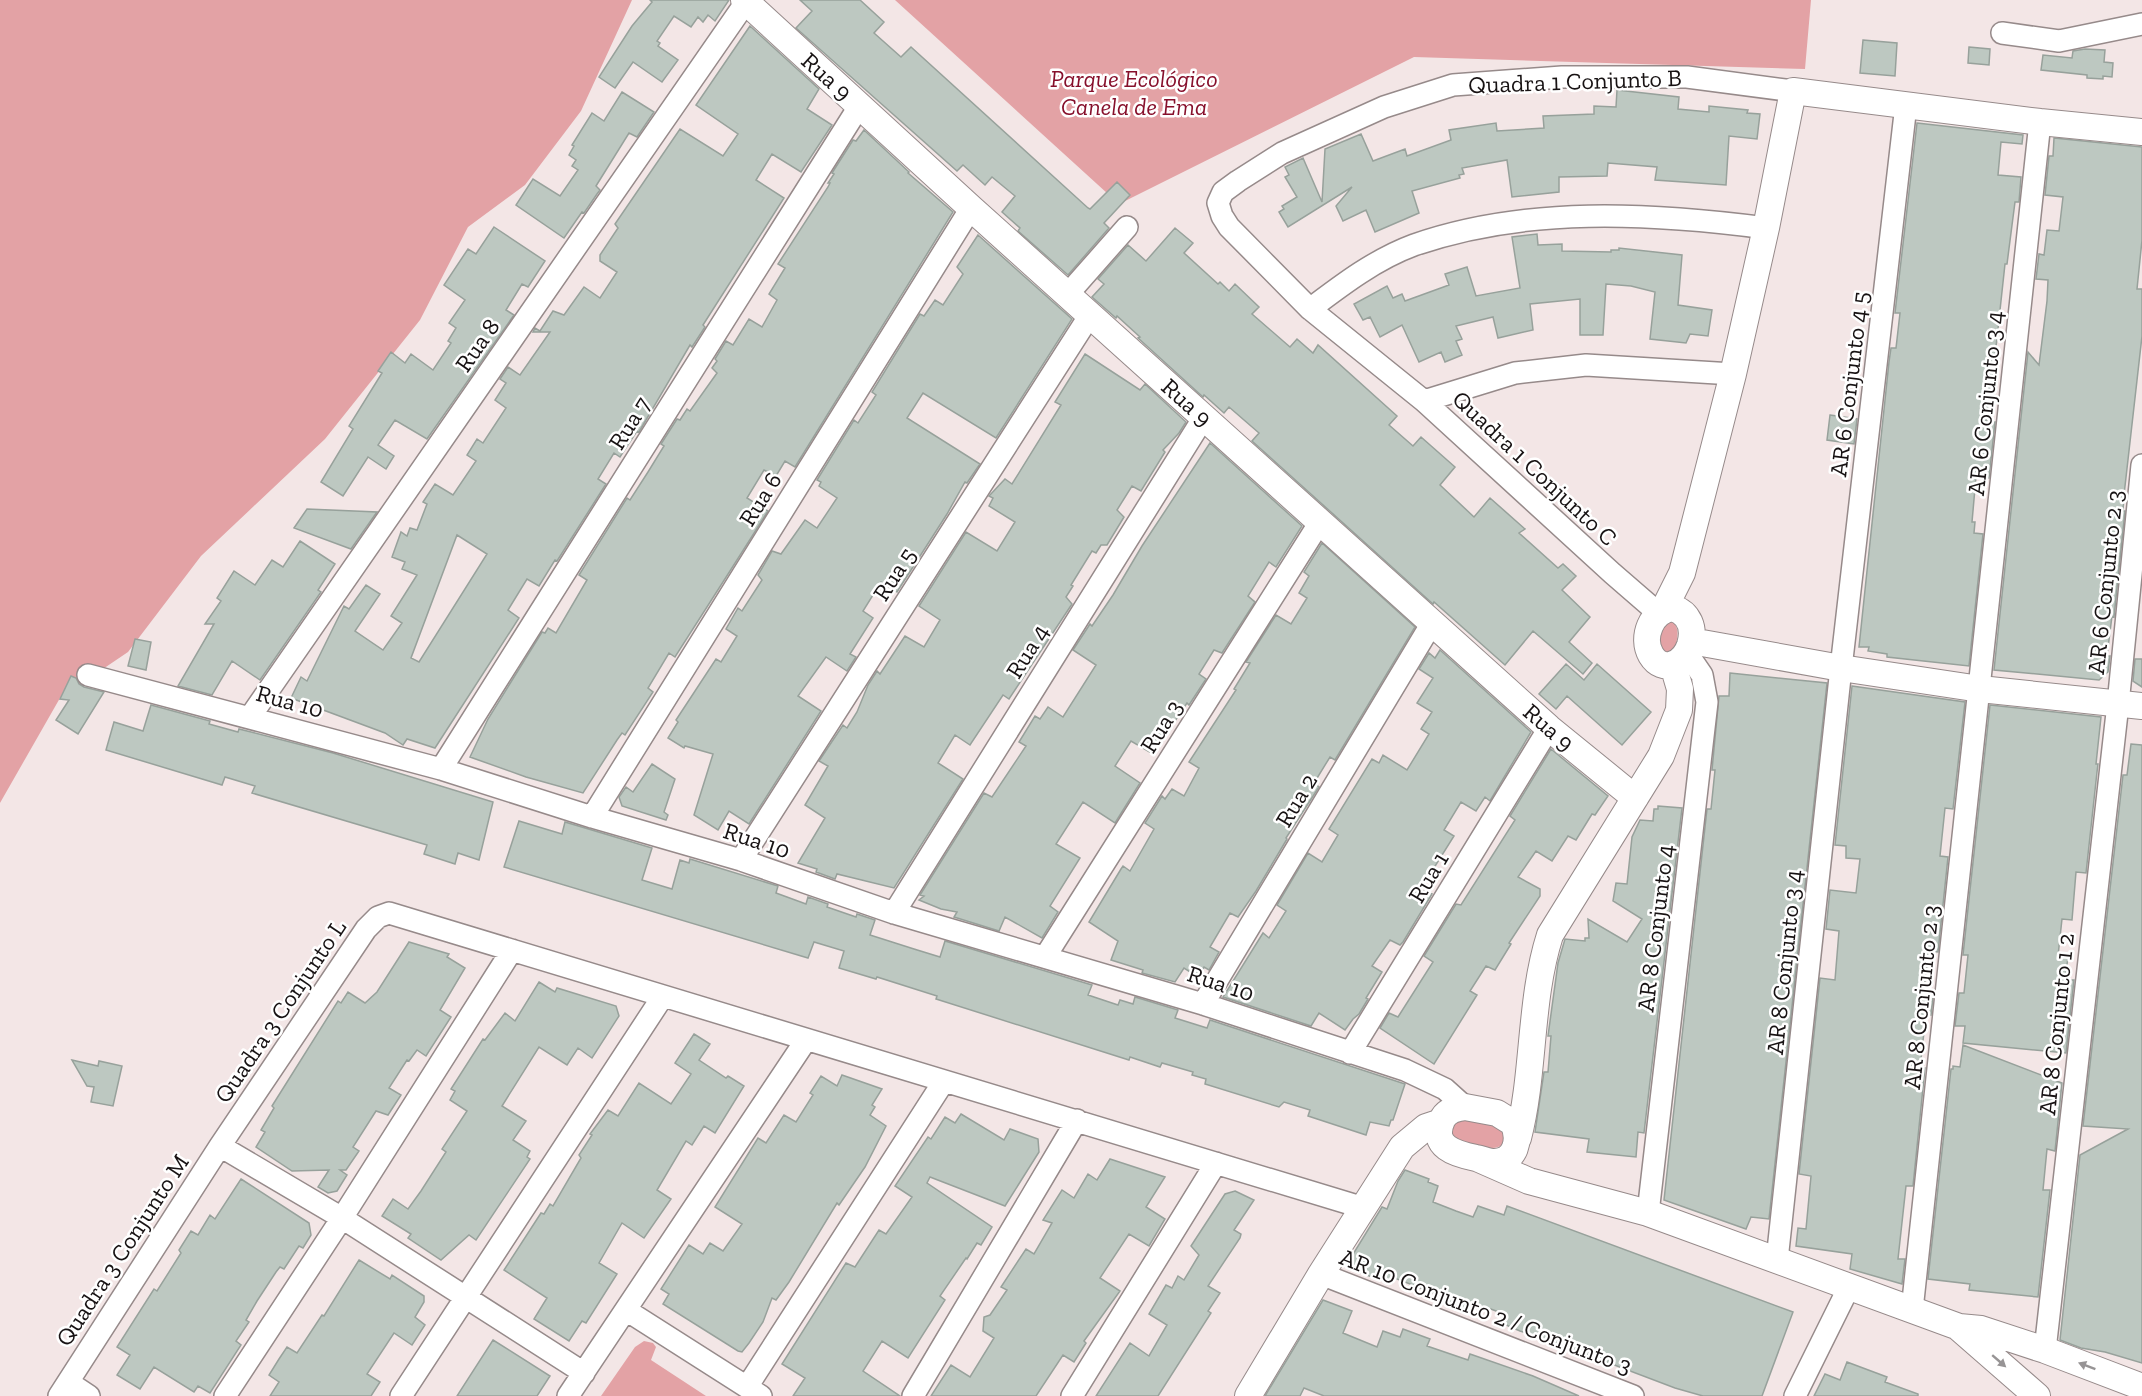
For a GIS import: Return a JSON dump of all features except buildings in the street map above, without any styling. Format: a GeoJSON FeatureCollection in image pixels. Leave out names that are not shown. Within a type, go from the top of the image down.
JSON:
{"type":"FeatureCollection","features":[{"type":"Feature","properties":{"kind":"street","name":"Rua 9"},"geometry":{"type":"LineString","coordinates":[[745,1],[1067,295],[1549,728],[1635,798]]}},
{"type":"Feature","properties":{"kind":"street","name":"Rua 8"},"geometry":{"type":"LineString","coordinates":[[250,717],[745,1]]}},
{"type":"Feature","properties":{"kind":"street"},"geometry":{"type":"LineString","coordinates":[[2002,33],[2059,41],[2142,24]]}},
{"type":"Feature","properties":{"kind":"street","name":"Quadra 1 Conjunto B"},"geometry":{"type":"LineString","coordinates":[[1310,309],[1229,227],[1218,203],[1223,192],[1282,153],[1374,112],[1453,85],[1562,77],[1687,77],[1793,91]]}},
{"type":"Feature","properties":{"kind":"street"},"geometry":{"type":"LineString","coordinates":[[1389,1166],[1419,1150],[1430,1148],[1495,1162],[1504,1160],[1516,1145],[1528,1092],[1528,1067],[1544,954],[1550,935],[1660,756],[1679,710],[1677,633],[1682,573],[1733,374],[1766,228],[1793,91],[2040,122],[2142,132]]}},
{"type":"Feature","properties":{"kind":"street","name":"Rua 7"},"geometry":{"type":"LineString","coordinates":[[441,769],[860,105]]}},
{"type":"Feature","properties":{"kind":"street","name":"AR 6 Conjunto 4 5"},"geometry":{"type":"LineString","coordinates":[[1841,668],[1906,105]]}},
{"type":"Feature","properties":{"kind":"street","name":"AR 6 Conjunto 3 4"},"geometry":{"type":"LineString","coordinates":[[1980,689],[2040,122]]}},
{"type":"Feature","properties":{"kind":"street","name":"Rua 6"},"geometry":{"type":"LineString","coordinates":[[592,817],[971,208]]}},
{"type":"Feature","properties":{"kind":"street"},"geometry":{"type":"LineString","coordinates":[[1310,309],[1357,273],[1404,250],[1480,226],[1562,217],[1691,218],[1766,228]]}},
{"type":"Feature","properties":{"kind":"street"},"geometry":{"type":"LineString","coordinates":[[1067,295],[1127,227]]}},
{"type":"Feature","properties":{"kind":"street","name":"Quadra 1 Conjunto C"},"geometry":{"type":"LineString","coordinates":[[1310,309],[1424,401],[1612,573]]}},
{"type":"Feature","properties":{"kind":"street","name":"Rua 5"},"geometry":{"type":"LineString","coordinates":[[741,860],[1090,315]]}},
{"type":"Feature","properties":{"kind":"street"},"geometry":{"type":"LineString","coordinates":[[1424,401],[1515,373],[1586,365],[1733,374]]}},
{"type":"Feature","properties":{"kind":"street","name":"Rua 4"},"geometry":{"type":"LineString","coordinates":[[894,913],[1204,417]]}},
{"type":"Feature","properties":{"kind":"street","name":"AR 6 Conjunto 2 3"},"geometry":{"type":"LineString","coordinates":[[2130,705],[2142,465]]}},
{"type":"Feature","properties":{"kind":"street","name":"Rua 3"},"geometry":{"type":"LineString","coordinates":[[1045,957],[1320,522]]}},
{"type":"Feature","properties":{"kind":"street"},"geometry":{"type":"LineString","coordinates":[[1612,573],[1625,592],[1648,640]]}},
{"type":"Feature","properties":{"kind":"street","name":"AR 8 Conjunto 4"},"geometry":{"type":"LineString","coordinates":[[1612,573],[1677,633],[1702,675],[1707,702],[1648,1213]]}},
{"type":"Feature","properties":{"kind":"street"},"geometry":{"type":"LineString","coordinates":[[1677,633],[1664,665],[1651,655],[1648,647],[1651,621],[1677,633],[1841,668],[1980,689],[2130,705]]}},
{"type":"Feature","properties":{"kind":"street","name":"Rua 2"},"geometry":{"type":"LineString","coordinates":[[1203,1004],[1432,623]]}},
{"type":"Feature","properties":{"kind":"street","name":"AR 8 Conjunto 3 4"},"geometry":{"type":"LineString","coordinates":[[1777,1260],[1841,668]]}},
{"type":"Feature","properties":{"kind":"street","name":"Rua 10"},"geometry":{"type":"LineString","coordinates":[[88,675],[441,769],[592,817],[741,860],[894,913],[1203,1004],[1406,1070],[1445,1089],[1450,1115]]}},
{"type":"Feature","properties":{"kind":"street","name":"AR 8 Conjunto 2 3"},"geometry":{"type":"LineString","coordinates":[[1912,1310],[1980,689]]}},
{"type":"Feature","properties":{"kind":"street","name":"AR 8 Conjunto 1 2"},"geometry":{"type":"LineString","coordinates":[[2045,1350],[2130,705]]}},
{"type":"Feature","properties":{"kind":"street","name":"Rua 1"},"geometry":{"type":"LineString","coordinates":[[1350,1053],[1549,728]]}},
{"type":"Feature","properties":{"kind":"street","name":"Quadra 3 Conjunto L"},"geometry":{"type":"LineString","coordinates":[[220,1146],[366,929],[378,917],[389,913],[512,950]]}},
{"type":"Feature","properties":{"kind":"street"},"geometry":{"type":"LineString","coordinates":[[225,1396],[342,1218],[512,950],[1364,1209]]}},
{"type":"Feature","properties":{"kind":"street"},"geometry":{"type":"LineString","coordinates":[[401,1396],[663,996]]}},
{"type":"Feature","properties":{"kind":"street"},"geometry":{"type":"LineString","coordinates":[[568,1396],[806,1040]]}},
{"type":"Feature","properties":{"kind":"street"},"geometry":{"type":"LineString","coordinates":[[1497,1113],[1514,1095],[1528,1067]]}},
{"type":"Feature","properties":{"kind":"street"},"geometry":{"type":"LineString","coordinates":[[626,1310],[754,1391],[944,1081]]}},
{"type":"Feature","properties":{"kind":"street"},"geometry":{"type":"LineString","coordinates":[[1248,1396],[1389,1166],[1402,1147],[1416,1134],[1450,1115],[1497,1113],[1513,1123],[1516,1145],[1563,1189]]}},
{"type":"Feature","properties":{"kind":"street"},"geometry":{"type":"LineString","coordinates":[[1450,1115],[1439,1131],[1441,1140],[1451,1153]]}},
{"type":"Feature","properties":{"kind":"street"},"geometry":{"type":"LineString","coordinates":[[913,1396],[1077,1120]]}},
{"type":"Feature","properties":{"kind":"street"},"geometry":{"type":"LineString","coordinates":[[220,1146],[342,1218],[584,1373]]}},
{"type":"Feature","properties":{"kind":"street","name":"Quadra 3 Conjunto M"},"geometry":{"type":"LineString","coordinates":[[64,1389],[220,1146]]}},
{"type":"Feature","properties":{"kind":"street"},"geometry":{"type":"LineString","coordinates":[[1479,1159],[1528,1181],[1648,1213],[1959,1327],[1981,1329],[2045,1350],[2142,1387]]}},
{"type":"Feature","properties":{"kind":"street"},"geometry":{"type":"LineString","coordinates":[[1072,1396],[1216,1163]]}},
{"type":"Feature","properties":{"kind":"street","name":"AR 10 Conjunto 2 / Conjunto 3"},"geometry":{"type":"LineString","coordinates":[[1321,1274],[1633,1396]]}},
{"type":"Feature","properties":{"kind":"street"},"geometry":{"type":"LineString","coordinates":[[1795,1396],[1849,1287]]}},
{"type":"Feature","properties":{"kind":"street"},"geometry":{"type":"LineString","coordinates":[[1959,1327],[2037,1396]]}},
{"type":"Feature","properties":{"kind":"street"},"geometry":{"type":"LineString","coordinates":[[2045,1350],[2043,1378],[2047,1396]]}},
{"type":"Feature","properties":{"kind":"street"},"geometry":{"type":"LineString","coordinates":[[64,1389],[89,1396]]}},
{"type":"Feature","properties":{"kind":"green space"},"geometry":{"type":"Polygon","coordinates":[[[0,0],[632,0],[581,111],[525,185],[468,227],[420,320],[325,439],[201,556],[128,652],[60,698],[0,803],[0,0]]]}},
{"type":"Feature","properties":{"kind":"green space","name":"Parque Ecológico Canela de Ema"},"geometry":{"type":"Polygon","coordinates":[[[895,0],[1811,0],[1805,69],[1414,57],[1119,204],[895,0]]]}},
{"type":"Feature","properties":{"kind":"green space"},"geometry":{"type":"Polygon","coordinates":[[[1673,621],[1677,632],[1675,651],[1662,658],[1657,625],[1673,621]]]}},
{"type":"Feature","properties":{"kind":"green space"},"geometry":{"type":"Polygon","coordinates":[[[1451,1116],[1501,1118],[1505,1143],[1486,1148],[1471,1146],[1452,1138],[1451,1116]]]}},
{"type":"Feature","properties":{"kind":"green space"},"geometry":{"type":"Polygon","coordinates":[[[644,1341],[653,1343],[656,1347],[651,1360],[706,1396],[601,1396],[635,1347],[644,1341]]]}}]}
